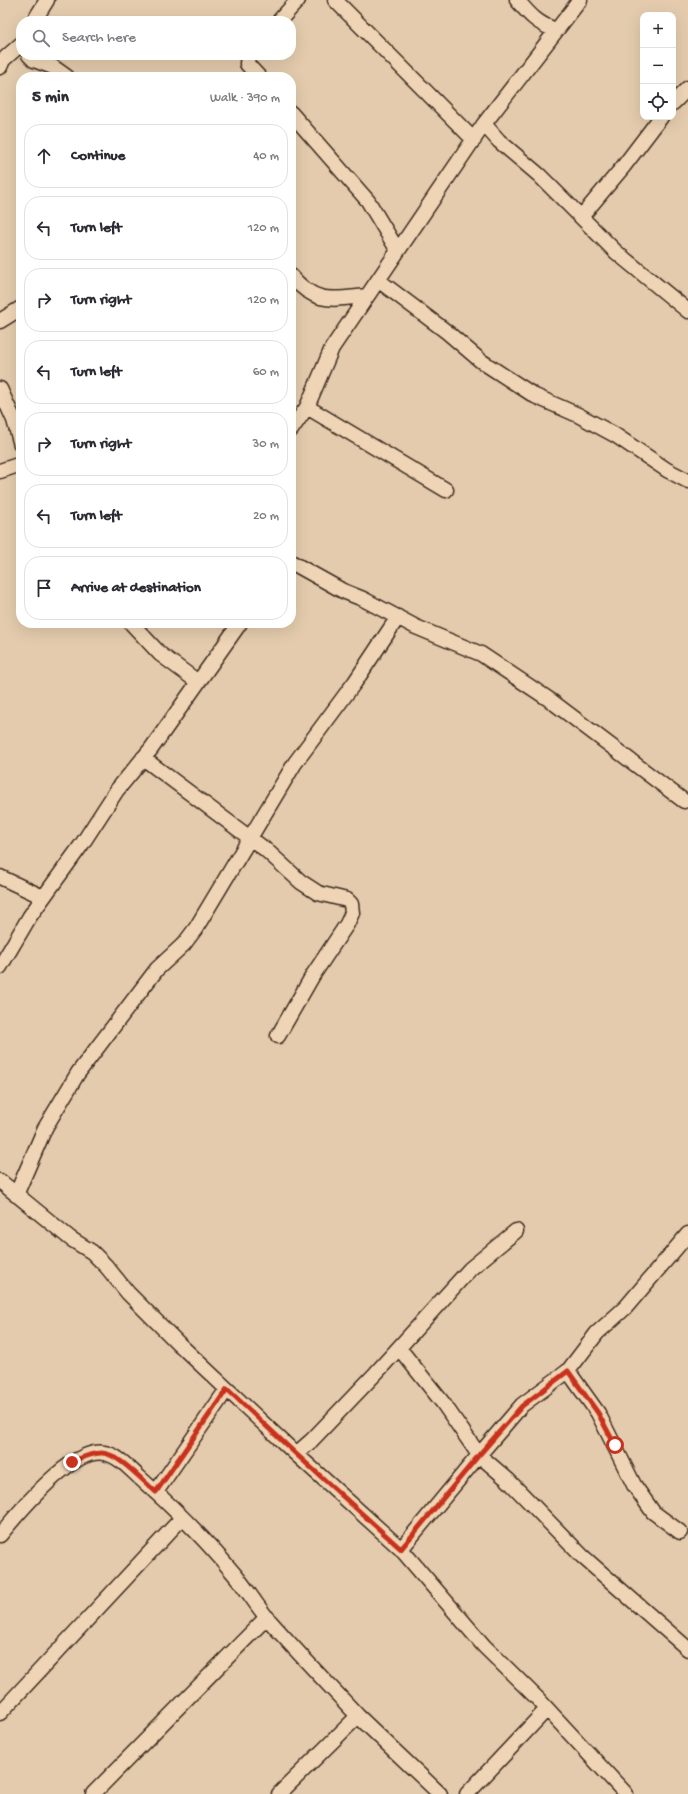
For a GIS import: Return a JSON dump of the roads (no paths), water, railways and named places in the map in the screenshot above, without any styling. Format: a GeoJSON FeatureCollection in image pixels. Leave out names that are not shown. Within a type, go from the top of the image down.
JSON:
{"type":"FeatureCollection","features":[{"type":"Feature","properties":{"kind":"street"},"geometry":{"type":"LineString","coordinates":[[37,16],[47,0]]}},
{"type":"Feature","properties":{"kind":"street"},"geometry":{"type":"LineString","coordinates":[[284,16],[298,0]]}},
{"type":"Feature","properties":{"kind":"street"},"geometry":{"type":"LineString","coordinates":[[334,0],[474,140]]}},
{"type":"Feature","properties":{"kind":"street"},"geometry":{"type":"LineString","coordinates":[[517,0],[533,19],[546,27],[557,30]]}},
{"type":"Feature","properties":{"kind":"street"},"geometry":{"type":"LineString","coordinates":[[296,423],[307,408],[332,348],[484,124],[580,0]]}},
{"type":"Feature","properties":{"kind":"street"},"geometry":{"type":"LineString","coordinates":[[0,67],[3,60],[16,48]]}},
{"type":"Feature","properties":{"kind":"street"},"geometry":{"type":"LineString","coordinates":[[34,60],[53,67],[60,72]]}},
{"type":"Feature","properties":{"kind":"street"},"geometry":{"type":"LineString","coordinates":[[248,60],[248,64],[255,72]]}},
{"type":"Feature","properties":{"kind":"street"},"geometry":{"type":"LineString","coordinates":[[676,100],[688,88]]}},
{"type":"Feature","properties":{"kind":"street"},"geometry":{"type":"LineString","coordinates":[[296,119],[368,201],[398,250]]}},
{"type":"Feature","properties":{"kind":"street"},"geometry":{"type":"LineString","coordinates":[[581,217],[659,120]]}},
{"type":"Feature","properties":{"kind":"street"},"geometry":{"type":"LineString","coordinates":[[484,124],[499,141],[539,175],[616,252],[688,311]]}},
{"type":"Feature","properties":{"kind":"street"},"geometry":{"type":"LineString","coordinates":[[378,280],[447,332],[481,361],[535,396],[578,415],[615,435],[667,470],[688,481]]}},
{"type":"Feature","properties":{"kind":"street"},"geometry":{"type":"LineString","coordinates":[[296,281],[310,295],[326,299],[367,296]]}},
{"type":"Feature","properties":{"kind":"street"},"geometry":{"type":"LineString","coordinates":[[0,321],[16,311]]}},
{"type":"Feature","properties":{"kind":"street"},"geometry":{"type":"LineString","coordinates":[[0,389],[16,427]]}},
{"type":"Feature","properties":{"kind":"street"},"geometry":{"type":"LineString","coordinates":[[307,408],[446,490]]}},
{"type":"Feature","properties":{"kind":"street"},"geometry":{"type":"LineString","coordinates":[[0,472],[16,466]]}},
{"type":"Feature","properties":{"kind":"street"},"geometry":{"type":"LineString","coordinates":[[296,565],[343,591],[363,599],[416,627],[481,654],[506,669],[684,801]]}},
{"type":"Feature","properties":{"kind":"street"},"geometry":{"type":"LineString","coordinates":[[16,1195],[45,1128],[78,1073],[157,969],[184,944],[196,928],[249,837],[295,764],[355,682],[398,617]]}},
{"type":"Feature","properties":{"kind":"street"},"geometry":{"type":"LineString","coordinates":[[136,628],[160,654],[198,682]]}},
{"type":"Feature","properties":{"kind":"street"},"geometry":{"type":"LineString","coordinates":[[0,967],[43,897],[82,844],[117,790],[143,758],[236,628]]}},
{"type":"Feature","properties":{"kind":"street"},"geometry":{"type":"LineString","coordinates":[[143,758],[266,850],[301,882],[318,893],[347,900],[351,904],[352,913],[347,924],[313,975],[278,1036]]}},
{"type":"Feature","properties":{"kind":"street"},"geometry":{"type":"LineString","coordinates":[[0,878],[43,897]]}},
{"type":"Feature","properties":{"kind":"street"},"geometry":{"type":"LineString","coordinates":[[0,1181],[72,1239],[92,1252],[106,1266],[128,1293],[227,1389],[401,1549],[484,1646],[547,1709],[626,1794]]}},
{"type":"Feature","properties":{"kind":"street"},"geometry":{"type":"LineString","coordinates":[[296,1454],[311,1441],[399,1348],[470,1269],[516,1231]]}},
{"type":"Feature","properties":{"kind":"street"},"geometry":{"type":"LineString","coordinates":[[401,1549],[522,1406],[568,1371],[597,1333],[626,1307],[688,1234]]}},
{"type":"Feature","properties":{"kind":"street"},"geometry":{"type":"LineString","coordinates":[[399,1348],[443,1403],[479,1455],[508,1480],[582,1556],[688,1650]]}},
{"type":"Feature","properties":{"kind":"street"},"geometry":{"type":"LineString","coordinates":[[568,1371],[598,1413],[634,1485],[653,1512],[680,1532]]}},
{"type":"Feature","properties":{"kind":"street"},"geometry":{"type":"LineString","coordinates":[[156,1492],[227,1389]]}},
{"type":"Feature","properties":{"kind":"street"},"geometry":{"type":"LineString","coordinates":[[0,1535],[23,1508],[52,1479],[72,1462],[88,1455],[103,1452],[118,1458],[182,1518],[234,1574],[267,1617],[358,1716],[440,1794]]}},
{"type":"Feature","properties":{"kind":"street"},"geometry":{"type":"LineString","coordinates":[[0,1713],[182,1518]]}},
{"type":"Feature","properties":{"kind":"street"},"geometry":{"type":"LineString","coordinates":[[93,1794],[267,1617]]}},
{"type":"Feature","properties":{"kind":"street"},"geometry":{"type":"LineString","coordinates":[[466,1794],[547,1709]]}},
{"type":"Feature","properties":{"kind":"street"},"geometry":{"type":"LineString","coordinates":[[279,1794],[358,1716]]}}]}
